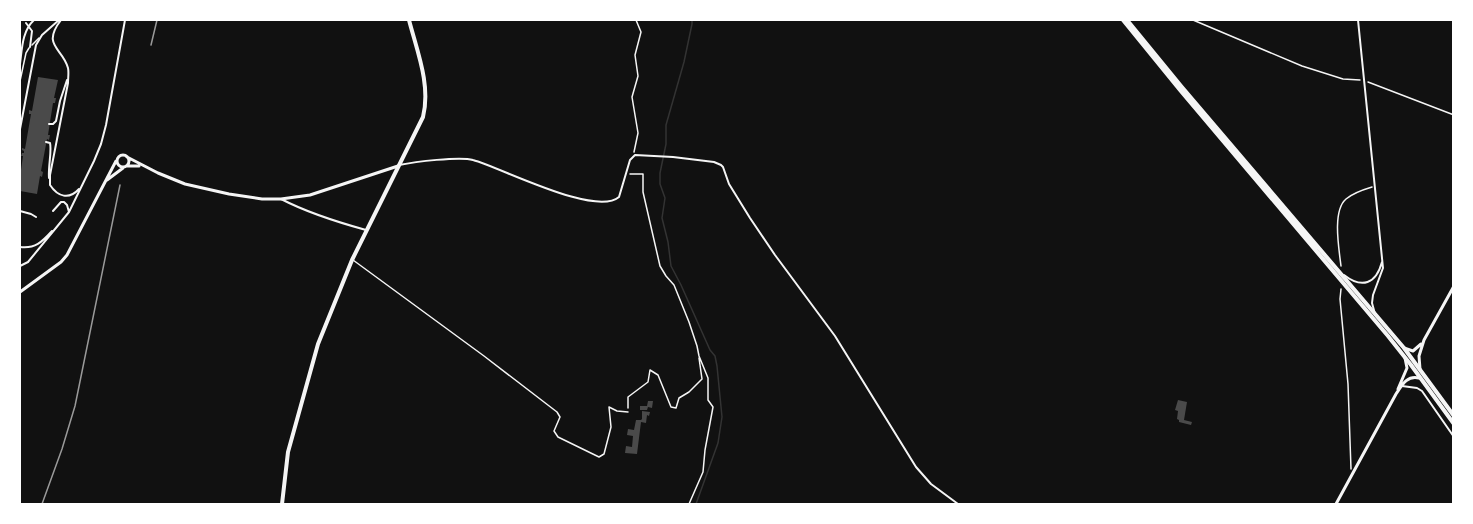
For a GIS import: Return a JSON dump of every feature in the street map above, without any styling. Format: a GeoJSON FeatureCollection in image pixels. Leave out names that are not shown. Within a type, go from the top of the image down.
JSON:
{"type":"FeatureCollection","features":[{"type":"Feature","properties":{"kind":"main road"},"geometry":{"type":"LineString","coordinates":[[282,504],[288,452],[318,344],[352,260],[423,117],[426,105],[425,86],[409,20]]}},
{"type":"Feature","properties":{"kind":"main road"},"geometry":{"type":"LineString","coordinates":[[1123,20],[1405,357],[1454,424]]}},
{"type":"Feature","properties":{"kind":"main road"},"geometry":{"type":"LineString","coordinates":[[1127,20],[1338,267],[1404,348],[1454,416]]}},
{"type":"Feature","properties":{"kind":"street"},"geometry":{"type":"LineString","coordinates":[[20,64],[26,31],[33,20]]}},
{"type":"Feature","properties":{"kind":"street"},"geometry":{"type":"LineString","coordinates":[[20,129],[36,45],[42,35],[60,20]]}},
{"type":"Feature","properties":{"kind":"street"},"geometry":{"type":"LineString","coordinates":[[49,182],[68,83],[68,68],[55,49],[53,40],[53,31],[60,20]]}},
{"type":"Feature","properties":{"kind":"street"},"geometry":{"type":"LineString","coordinates":[[20,266],[28,262],[69,212],[101,144],[125,20]]}},
{"type":"Feature","properties":{"kind":"street"},"geometry":{"type":"LineString","coordinates":[[1358,20],[1383,268],[1372,295],[1375,314]]}},
{"type":"Feature","properties":{"kind":"street"},"geometry":{"type":"LineString","coordinates":[[26,23],[32,31],[30,47]]}},
{"type":"Feature","properties":{"kind":"street"},"geometry":{"type":"LineString","coordinates":[[50,124],[56,121],[68,74]]}},
{"type":"Feature","properties":{"kind":"street"},"geometry":{"type":"LineString","coordinates":[[46,142],[50,143],[51,147],[48,166],[52,189],[62,196],[74,194],[83,183]]}},
{"type":"Feature","properties":{"kind":"street"},"geometry":{"type":"LineString","coordinates":[[20,292],[67,255],[121,155],[171,179],[212,191],[245,197],[281,199],[310,195],[399,165],[434,160],[471,159],[571,196],[609,202],[617,199],[620,194],[629,163],[635,155],[716,163],[723,167],[729,184],[775,255],[835,336],[916,467],[931,484],[958,504]]}},
{"type":"Feature","properties":{"kind":"street"},"geometry":{"type":"LineString","coordinates":[[105,181],[129,163],[127,157]]}},
{"type":"Feature","properties":{"kind":"street"},"geometry":{"type":"LineString","coordinates":[[116,161],[118,166],[141,165]]}},
{"type":"Feature","properties":{"kind":"street"},"geometry":{"type":"LineString","coordinates":[[281,199],[340,223],[366,230]]}},
{"type":"Feature","properties":{"kind":"street"},"geometry":{"type":"LineString","coordinates":[[53,211],[61,202],[64,202],[69,212]]}},
{"type":"Feature","properties":{"kind":"street"},"geometry":{"type":"LineString","coordinates":[[20,211],[36,217]]}},
{"type":"Feature","properties":{"kind":"street"},"geometry":{"type":"LineString","coordinates":[[20,247],[28,248],[42,243],[61,223]]}},
{"type":"Feature","properties":{"kind":"street"},"geometry":{"type":"LineString","coordinates":[[1338,267],[1351,280],[1360,284],[1373,279],[1382,260]]}},
{"type":"Feature","properties":{"kind":"street"},"geometry":{"type":"LineString","coordinates":[[1404,348],[1413,351],[1417,349],[1454,286]]}},
{"type":"Feature","properties":{"kind":"street"},"geometry":{"type":"LineString","coordinates":[[1420,369],[1419,356],[1424,340]]}},
{"type":"Feature","properties":{"kind":"street"},"geometry":{"type":"LineString","coordinates":[[1396,394],[1407,368],[1405,357]]}},
{"type":"Feature","properties":{"kind":"street"},"geometry":{"type":"LineString","coordinates":[[1336,504],[1401,386],[1413,376],[1421,378]]}},
{"type":"Feature","properties":{"kind":"street"},"geometry":{"type":"LineString","coordinates":[[1401,386],[1420,389],[1454,437]]}},
{"type":"Feature","properties":{"kind":"lane"},"geometry":{"type":"LineString","coordinates":[[20,81],[26,53],[42,35]]}},
{"type":"Feature","properties":{"kind":"lane"},"geometry":{"type":"LineString","coordinates":[[352,260],[557,412],[560,417],[554,431],[558,437],[599,457],[604,454],[611,427],[609,407],[617,411],[628,412]]}},
{"type":"Feature","properties":{"kind":"path"},"geometry":{"type":"LineString","coordinates":[[632,157],[638,133],[632,97],[638,76],[636,55],[640,32],[636,20]]}},
{"type":"Feature","properties":{"kind":"path"},"geometry":{"type":"LineString","coordinates":[[1193,20],[1302,66],[1343,79],[1364,80],[1377,87],[1454,115]]}},
{"type":"Feature","properties":{"kind":"path"},"geometry":{"type":"LineString","coordinates":[[628,175],[643,174],[643,192],[660,266],[674,285],[708,378],[708,400],[713,407],[703,472],[689,504]]}},
{"type":"Feature","properties":{"kind":"path"},"geometry":{"type":"LineString","coordinates":[[1338,267],[1340,208],[1344,200],[1358,191],[1374,186]]}},
{"type":"Feature","properties":{"kind":"path"},"geometry":{"type":"LineString","coordinates":[[1341,288],[1348,384],[1351,476]]}},
{"type":"Feature","properties":{"kind":"path"},"geometry":{"type":"LineString","coordinates":[[628,412],[628,398],[648,382],[650,370],[658,375],[671,406],[676,408],[678,398],[689,392],[702,379],[696,344]]}},
{"type":"Feature","properties":{"kind":"building"},"geometry":{"type":"Polygon","coordinates":[[[38,77],[58,80],[48,135],[50,135],[49,140],[47,139],[41,171],[43,172],[42,177],[40,176],[37,194],[20,191],[20,177],[23,156],[21,156],[24,153],[22,148],[25,149],[31,114],[29,110],[32,111],[38,77]]]}},
{"type":"Feature","properties":{"kind":"building"},"geometry":{"type":"Polygon","coordinates":[[[1178,400],[1187,402],[1184,420],[1192,422],[1191,425],[1179,422],[1177,419],[1178,411],[1175,410],[1178,400]]]}},
{"type":"Feature","properties":{"kind":"building"},"geometry":{"type":"Polygon","coordinates":[[[648,401],[653,401],[652,408],[640,410],[640,406],[647,406],[648,401]]]}},
{"type":"Feature","properties":{"kind":"building"},"geometry":{"type":"Polygon","coordinates":[[[642,411],[650,412],[646,423],[641,422],[637,454],[625,453],[626,446],[632,447],[633,436],[627,435],[628,429],[634,430],[636,420],[642,419],[642,411]]]}},
{"type":"Feature","properties":{"kind":"waterway"},"geometry":{"type":"LineString","coordinates":[[692,20],[684,62],[666,125],[666,144],[660,184],[665,198],[662,218],[671,266],[710,350],[715,356],[717,366],[722,417],[718,443],[696,504]]}},
{"type":"Feature","properties":{"kind":"railway"},"geometry":{"type":"LineString","coordinates":[[151,45],[157,20]]}},
{"type":"Feature","properties":{"kind":"railway"},"geometry":{"type":"LineString","coordinates":[[42,504],[75,406],[120,185]]}}]}
